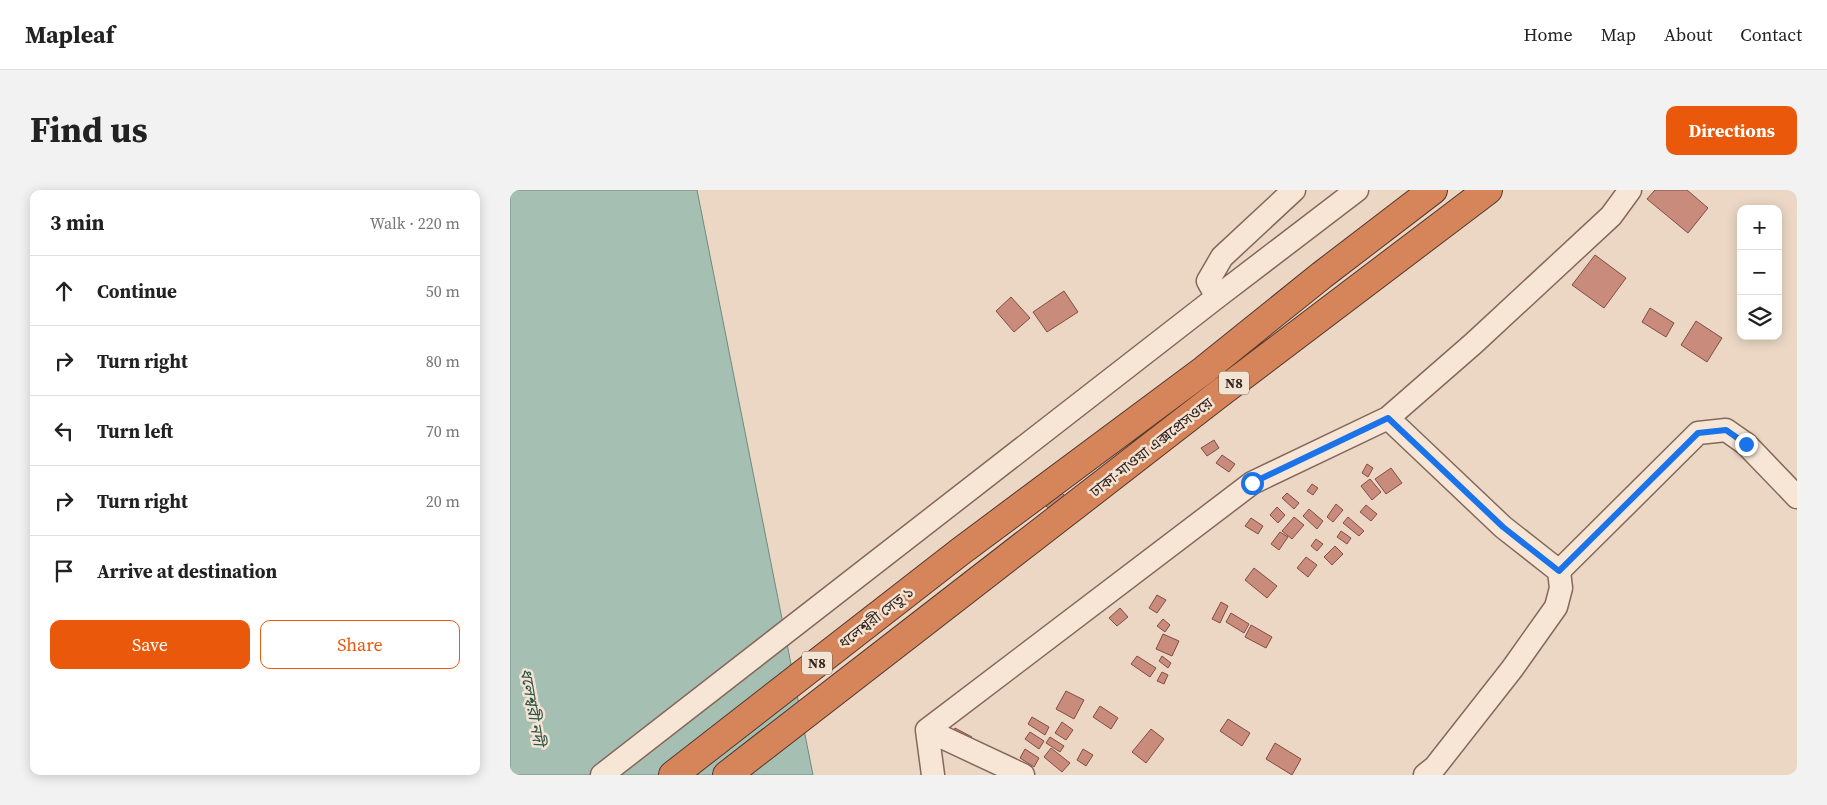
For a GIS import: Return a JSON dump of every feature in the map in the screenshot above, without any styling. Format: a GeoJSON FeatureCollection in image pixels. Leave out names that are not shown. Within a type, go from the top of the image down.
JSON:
{"type":"FeatureCollection","features":[{"type":"Feature","properties":{"kind":"highway","name":"ঢাকা-মাওয়া এক্সপ্রেসওয়ে"},"geometry":{"type":"LineString","coordinates":[[961,551],[1204,370],[1322,275],[1433,190]]}},
{"type":"Feature","properties":{"kind":"highway","name":"ঢাকা-মাওয়া এক্সপ্রেসওয়ে"},"geometry":{"type":"LineString","coordinates":[[727,775],[1488,190]]}},
{"type":"Feature","properties":{"kind":"highway","name":"ধলেশ্বরী সেতু ১"},"geometry":{"type":"LineString","coordinates":[[673,775],[961,551]]}},
{"type":"Feature","properties":{"kind":"street"},"geometry":{"type":"LineString","coordinates":[[1217,297],[1208,281],[1222,257],[1294,190]]}},
{"type":"Feature","properties":{"kind":"street"},"geometry":{"type":"LineString","coordinates":[[602,775],[1357,190]]}},
{"type":"Feature","properties":{"kind":"street"},"geometry":{"type":"LineString","coordinates":[[927,730],[1252,483],[1388,418],[1474,343],[1611,216],[1630,190]]}},
{"type":"Feature","properties":{"kind":"street"},"geometry":{"type":"LineString","coordinates":[[1388,418],[1503,527],[1559,571],[1561,588],[1556,607],[1506,676],[1435,767],[1425,775]]}},
{"type":"Feature","properties":{"kind":"street"},"geometry":{"type":"LineString","coordinates":[[1559,571],[1698,433],[1726,430],[1746,444],[1797,497]]}},
{"type":"Feature","properties":{"kind":"street"},"geometry":{"type":"LineString","coordinates":[[927,730],[933,775]]}},
{"type":"Feature","properties":{"kind":"street"},"geometry":{"type":"LineString","coordinates":[[927,730],[1023,775]]}},
{"type":"Feature","properties":{"kind":"water","name":"ধলেশ্বরী নদী"},"geometry":{"type":"Polygon","coordinates":[[[510,190],[697,190],[813,775],[510,775],[510,190]]]}},
{"type":"Feature","properties":{"kind":"building"},"geometry":{"type":"Polygon","coordinates":[[[1655,190],[1687,190],[1708,208],[1688,233],[1647,199],[1655,190]]]}},
{"type":"Feature","properties":{"kind":"building"},"geometry":{"type":"Polygon","coordinates":[[[1595,255],[1626,278],[1604,308],[1572,285],[1595,255]]]}},
{"type":"Feature","properties":{"kind":"building"},"geometry":{"type":"Polygon","coordinates":[[[1064,291],[1078,312],[1047,332],[1033,312],[1064,291]]]}},
{"type":"Feature","properties":{"kind":"building"},"geometry":{"type":"Polygon","coordinates":[[[1011,297],[1030,318],[1014,332],[996,311],[1011,297]]]}},
{"type":"Feature","properties":{"kind":"building"},"geometry":{"type":"Polygon","coordinates":[[[1650,308],[1674,323],[1666,337],[1642,322],[1650,308]]]}},
{"type":"Feature","properties":{"kind":"building"},"geometry":{"type":"Polygon","coordinates":[[[1696,321],[1722,338],[1707,362],[1681,345],[1696,321]]]}},
{"type":"Feature","properties":{"kind":"building"},"geometry":{"type":"Polygon","coordinates":[[[1214,440],[1219,448],[1207,456],[1201,448],[1214,440]]]}},
{"type":"Feature","properties":{"kind":"building"},"geometry":{"type":"Polygon","coordinates":[[[1222,455],[1235,464],[1229,472],[1216,463],[1222,455]]]}},
{"type":"Feature","properties":{"kind":"building"},"geometry":{"type":"Polygon","coordinates":[[[1367,464],[1373,468],[1368,477],[1362,473],[1367,464]]]}},
{"type":"Feature","properties":{"kind":"building"},"geometry":{"type":"Polygon","coordinates":[[[1391,468],[1402,483],[1386,494],[1375,479],[1391,468]]]}},
{"type":"Feature","properties":{"kind":"building"},"geometry":{"type":"Polygon","coordinates":[[[1370,479],[1381,492],[1372,500],[1361,486],[1370,479]]]}},
{"type":"Feature","properties":{"kind":"building"},"geometry":{"type":"Polygon","coordinates":[[[1053,484],[1065,496],[1050,510],[1038,498],[1053,484]]]}},
{"type":"Feature","properties":{"kind":"building"},"geometry":{"type":"Polygon","coordinates":[[[1312,484],[1318,488],[1313,495],[1307,491],[1312,484]]]}},
{"type":"Feature","properties":{"kind":"building"},"geometry":{"type":"Polygon","coordinates":[[[1287,493],[1299,503],[1294,509],[1282,498],[1287,493]]]}},
{"type":"Feature","properties":{"kind":"building"},"geometry":{"type":"Polygon","coordinates":[[[1336,504],[1343,510],[1333,522],[1327,517],[1336,504]]]}},
{"type":"Feature","properties":{"kind":"building"},"geometry":{"type":"Polygon","coordinates":[[[1366,505],[1377,514],[1371,521],[1360,512],[1366,505]]]}},
{"type":"Feature","properties":{"kind":"building"},"geometry":{"type":"Polygon","coordinates":[[[1277,507],[1285,515],[1278,523],[1270,515],[1277,507]]]}},
{"type":"Feature","properties":{"kind":"building"},"geometry":{"type":"Polygon","coordinates":[[[1309,509],[1323,521],[1317,529],[1303,516],[1309,509]]]}},
{"type":"Feature","properties":{"kind":"building"},"geometry":{"type":"Polygon","coordinates":[[[1294,517],[1304,525],[1292,539],[1282,531],[1294,517]]]}},
{"type":"Feature","properties":{"kind":"building"},"geometry":{"type":"Polygon","coordinates":[[[1348,517],[1364,531],[1359,536],[1343,523],[1348,517]]]}},
{"type":"Feature","properties":{"kind":"building"},"geometry":{"type":"Polygon","coordinates":[[[1251,518],[1263,526],[1258,534],[1245,526],[1251,518]]]}},
{"type":"Feature","properties":{"kind":"building"},"geometry":{"type":"Polygon","coordinates":[[[1341,531],[1351,538],[1347,544],[1337,537],[1341,531]]]}},
{"type":"Feature","properties":{"kind":"building"},"geometry":{"type":"Polygon","coordinates":[[[1280,532],[1288,537],[1279,550],[1271,544],[1280,532]]]}},
{"type":"Feature","properties":{"kind":"building"},"geometry":{"type":"Polygon","coordinates":[[[1316,539],[1323,544],[1317,551],[1311,546],[1316,539]]]}},
{"type":"Feature","properties":{"kind":"building"},"geometry":{"type":"Polygon","coordinates":[[[1335,546],[1343,554],[1332,565],[1324,557],[1335,546]]]}},
{"type":"Feature","properties":{"kind":"building"},"geometry":{"type":"Polygon","coordinates":[[[1306,557],[1317,565],[1308,577],[1297,568],[1306,557]]]}},
{"type":"Feature","properties":{"kind":"building"},"geometry":{"type":"Polygon","coordinates":[[[1254,568],[1277,586],[1267,598],[1245,580],[1254,568]]]}},
{"type":"Feature","properties":{"kind":"building"},"geometry":{"type":"Polygon","coordinates":[[[1157,595],[1166,600],[1157,613],[1149,608],[1157,595]]]}},
{"type":"Feature","properties":{"kind":"building"},"geometry":{"type":"Polygon","coordinates":[[[1221,602],[1228,606],[1220,623],[1212,619],[1221,602]]]}},
{"type":"Feature","properties":{"kind":"building"},"geometry":{"type":"Polygon","coordinates":[[[1120,608],[1128,617],[1117,626],[1109,618],[1120,608]]]}},
{"type":"Feature","properties":{"kind":"building"},"geometry":{"type":"Polygon","coordinates":[[[1231,613],[1249,624],[1244,633],[1226,622],[1231,613]]]}},
{"type":"Feature","properties":{"kind":"building"},"geometry":{"type":"Polygon","coordinates":[[[1163,619],[1170,625],[1165,632],[1157,626],[1163,619]]]}},
{"type":"Feature","properties":{"kind":"building"},"geometry":{"type":"Polygon","coordinates":[[[1251,625],[1272,637],[1266,648],[1245,637],[1251,625]]]}},
{"type":"Feature","properties":{"kind":"building"},"geometry":{"type":"Polygon","coordinates":[[[1163,634],[1179,641],[1172,656],[1156,649],[1163,634]]]}},
{"type":"Feature","properties":{"kind":"building"},"geometry":{"type":"Polygon","coordinates":[[[1137,656],[1156,668],[1150,677],[1131,664],[1137,656]]]}},
{"type":"Feature","properties":{"kind":"building"},"geometry":{"type":"Polygon","coordinates":[[[1162,656],[1171,663],[1168,668],[1159,661],[1162,656]]]}},
{"type":"Feature","properties":{"kind":"building"},"geometry":{"type":"Polygon","coordinates":[[[1162,672],[1168,675],[1164,684],[1157,681],[1162,672]]]}},
{"type":"Feature","properties":{"kind":"building"},"geometry":{"type":"Polygon","coordinates":[[[1066,691],[1084,700],[1074,719],[1056,709],[1066,691]]]}},
{"type":"Feature","properties":{"kind":"building"},"geometry":{"type":"Polygon","coordinates":[[[1100,706],[1118,718],[1111,729],[1093,717],[1100,706]]]}},
{"type":"Feature","properties":{"kind":"building"},"geometry":{"type":"Polygon","coordinates":[[[1032,717],[1049,727],[1045,735],[1028,724],[1032,717]]]}},
{"type":"Feature","properties":{"kind":"building"},"geometry":{"type":"Polygon","coordinates":[[[1228,719],[1250,733],[1242,746],[1220,731],[1228,719]]]}},
{"type":"Feature","properties":{"kind":"building"},"geometry":{"type":"Polygon","coordinates":[[[1062,722],[1073,730],[1066,740],[1055,733],[1062,722]]]}},
{"type":"Feature","properties":{"kind":"building"},"geometry":{"type":"Polygon","coordinates":[[[955,728],[972,737],[966,747],[950,737],[955,728]]]}},
{"type":"Feature","properties":{"kind":"building"},"geometry":{"type":"Polygon","coordinates":[[[1151,729],[1164,739],[1146,763],[1132,752],[1151,729]]]}},
{"type":"Feature","properties":{"kind":"building"},"geometry":{"type":"Polygon","coordinates":[[[1030,732],[1044,741],[1039,749],[1025,739],[1030,732]]]}},
{"type":"Feature","properties":{"kind":"building"},"geometry":{"type":"Polygon","coordinates":[[[1050,737],[1064,746],[1060,752],[1046,743],[1050,737]]]}},
{"type":"Feature","properties":{"kind":"building"},"geometry":{"type":"Polygon","coordinates":[[[1275,743],[1301,759],[1292,775],[1266,759],[1275,743]]]}},
{"type":"Feature","properties":{"kind":"building"},"geometry":{"type":"Polygon","coordinates":[[[1051,748],[1070,763],[1062,772],[1044,757],[1051,748]]]}},
{"type":"Feature","properties":{"kind":"building"},"geometry":{"type":"Polygon","coordinates":[[[1025,749],[1039,758],[1034,767],[1020,758],[1025,749]]]}},
{"type":"Feature","properties":{"kind":"building"},"geometry":{"type":"Polygon","coordinates":[[[1083,749],[1093,755],[1086,766],[1077,760],[1083,749]]]}},
{"type":"Feature","properties":{"kind":"route"},"geometry":{"type":"LineString","coordinates":[[1252,483],[1388,418],[1431,461],[1503,527],[1559,571],[1698,433],[1726,430],[1746,444]]}}]}
